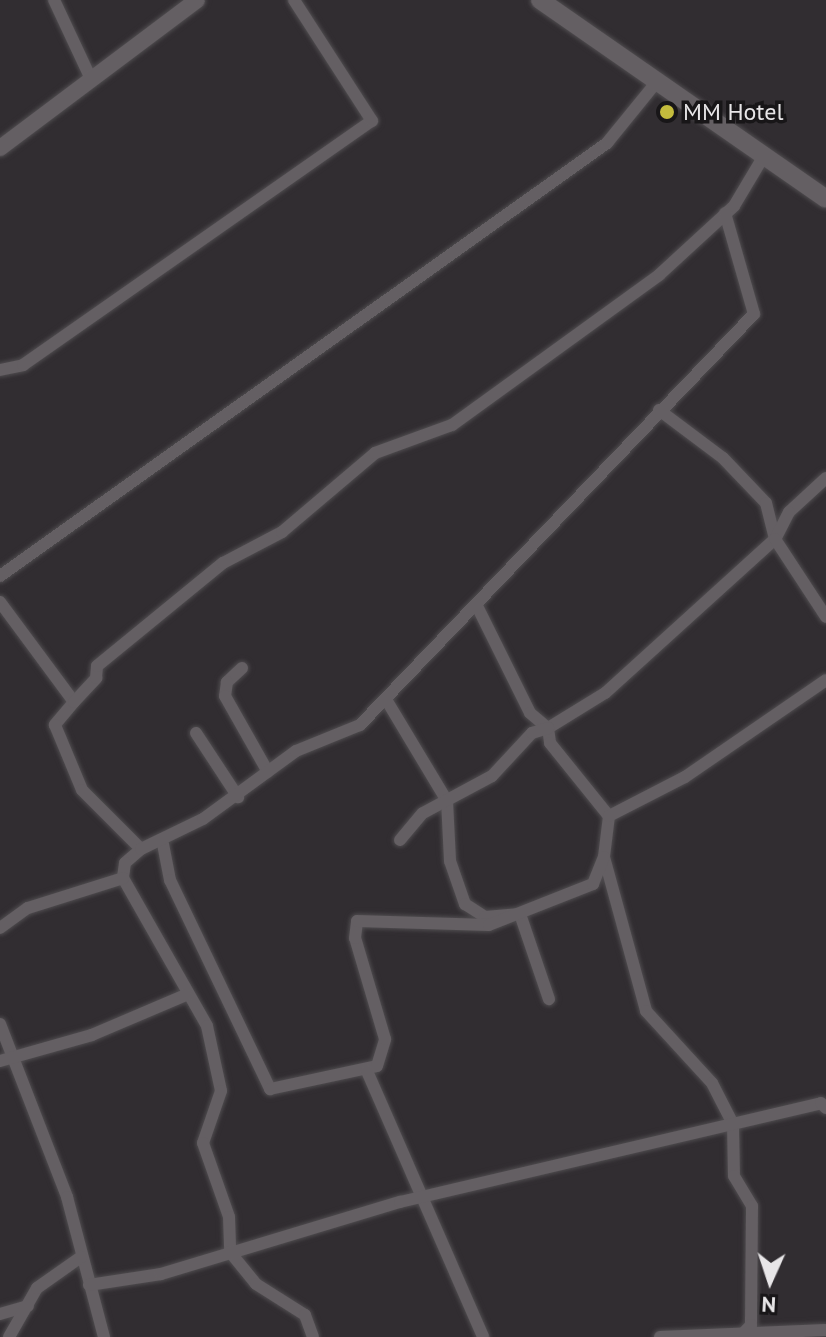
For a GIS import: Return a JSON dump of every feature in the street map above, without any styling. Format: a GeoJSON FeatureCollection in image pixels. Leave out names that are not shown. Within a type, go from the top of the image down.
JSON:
{"type":"FeatureCollection","features":[{"type":"Feature","properties":{"kind":"main road"},"geometry":{"type":"LineString","coordinates":[[540,0],[659,79],[826,199]]}},
{"type":"Feature","properties":{"kind":"street"},"geometry":{"type":"LineString","coordinates":[[54,0],[90,77]]}},
{"type":"Feature","properties":{"kind":"street"},"geometry":{"type":"LineString","coordinates":[[0,148],[90,77],[197,0]]}},
{"type":"Feature","properties":{"kind":"street"},"geometry":{"type":"LineString","coordinates":[[0,370],[23,365],[372,121],[294,0]]}},
{"type":"Feature","properties":{"kind":"street"},"geometry":{"type":"LineString","coordinates":[[0,576],[607,143],[659,79]]}},
{"type":"Feature","properties":{"kind":"street"},"geometry":{"type":"LineString","coordinates":[[141,849],[82,790],[55,725],[96,678],[97,666],[223,563],[282,532],[375,453],[452,425],[659,275],[725,213],[765,154]]}},
{"type":"Feature","properties":{"kind":"street"},"geometry":{"type":"LineString","coordinates":[[313,1337],[305,1315],[256,1284],[230,1252],[229,1217],[203,1143],[221,1069],[186,995],[123,878],[125,863],[141,849],[163,844],[238,797],[296,751],[360,725],[387,701],[659,410],[754,314],[725,213]]}},
{"type":"Feature","properties":{"kind":"street"},"geometry":{"type":"LineString","coordinates":[[659,410],[723,458],[766,503],[775,539],[826,617]]}},
{"type":"Feature","properties":{"kind":"street"},"geometry":{"type":"LineString","coordinates":[[400,840],[423,813],[492,776],[532,733],[548,728],[605,693],[775,539],[789,512],[826,478]]}},
{"type":"Feature","properties":{"kind":"street"},"geometry":{"type":"LineString","coordinates":[[0,602],[74,702]]}},
{"type":"Feature","properties":{"kind":"street"},"geometry":{"type":"LineString","coordinates":[[163,844],[170,880],[270,1089],[367,1071],[377,1066],[385,1039],[355,938],[357,921],[489,925],[593,884],[604,857],[609,816],[550,743],[548,728],[530,713],[477,606]]}},
{"type":"Feature","properties":{"kind":"street"},"geometry":{"type":"LineString","coordinates":[[242,668],[227,682],[225,696],[268,772]]}},
{"type":"Feature","properties":{"kind":"street"},"geometry":{"type":"LineString","coordinates":[[609,816],[685,777],[826,680]]}},
{"type":"Feature","properties":{"kind":"street"},"geometry":{"type":"LineString","coordinates":[[387,701],[447,801],[450,861],[465,904],[485,917],[520,914]]}},
{"type":"Feature","properties":{"kind":"street"},"geometry":{"type":"LineString","coordinates":[[196,733],[238,797]]}},
{"type":"Feature","properties":{"kind":"street"},"geometry":{"type":"LineString","coordinates":[[604,857],[646,1011],[712,1083],[733,1124],[734,1176],[752,1206],[751,1325],[742,1335]]}},
{"type":"Feature","properties":{"kind":"street"},"geometry":{"type":"LineString","coordinates":[[0,928],[28,908],[123,878]]}},
{"type":"Feature","properties":{"kind":"street"},"geometry":{"type":"LineString","coordinates":[[520,914],[549,999]]}},
{"type":"Feature","properties":{"kind":"street"},"geometry":{"type":"LineString","coordinates":[[0,1061],[15,1054],[92,1035],[186,995]]}},
{"type":"Feature","properties":{"kind":"street"},"geometry":{"type":"LineString","coordinates":[[0,1024],[15,1054],[104,1337]]}},
{"type":"Feature","properties":{"kind":"street"},"geometry":{"type":"LineString","coordinates":[[367,1071],[483,1337]]}},
{"type":"Feature","properties":{"kind":"street"},"geometry":{"type":"LineString","coordinates":[[89,1285],[230,1252],[422,1197],[733,1124],[826,1108]]}},
{"type":"Feature","properties":{"kind":"street"},"geometry":{"type":"LineString","coordinates":[[9,1337],[46,1278],[81,1257]]}},
{"type":"Feature","properties":{"kind":"street"},"geometry":{"type":"LineString","coordinates":[[0,1314],[28,1306]]}},
{"type":"Feature","properties":{"kind":"street"},"geometry":{"type":"LineString","coordinates":[[660,1337],[823,1332]]}},
{"type":"Feature","properties":{"kind":"place","name":"MM Hotel"},"geometry":{"type":"Point","coordinates":[667,112]}}]}
